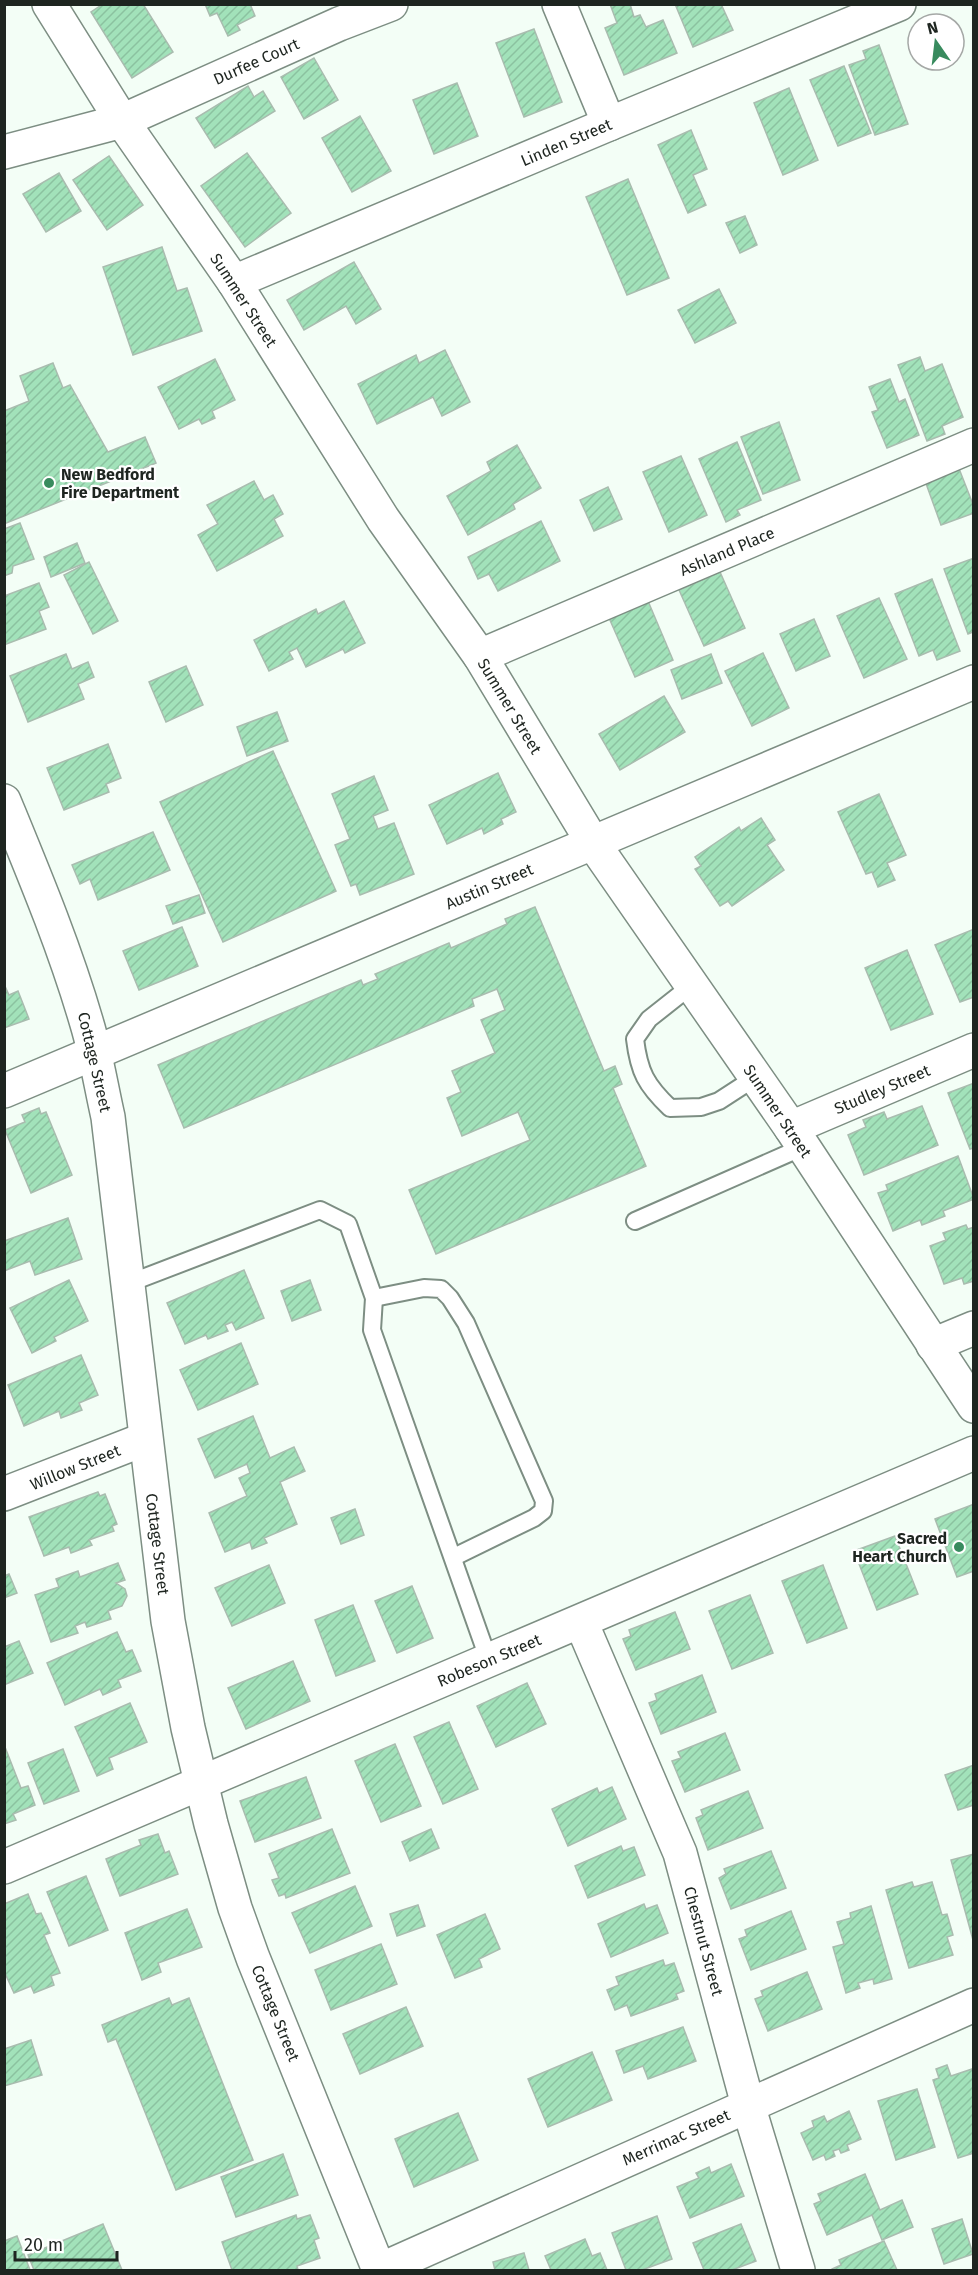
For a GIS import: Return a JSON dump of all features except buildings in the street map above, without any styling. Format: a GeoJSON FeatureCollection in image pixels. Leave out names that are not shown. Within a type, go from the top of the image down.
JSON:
{"type":"FeatureCollection","features":[{"type":"Feature","properties":{"kind":"street","name":"Summer Street"},"geometry":{"type":"LineString","coordinates":[[49,4],[122,121],[234,282],[383,519],[480,656],[593,843],[797,1137],[974,1406]]}},
{"type":"Feature","properties":{"kind":"street","name":"Durfee Court"},"geometry":{"type":"LineString","coordinates":[[4,152],[122,121],[339,24],[390,4]]}},
{"type":"Feature","properties":{"kind":"street"},"geometry":{"type":"LineString","coordinates":[[559,4],[609,124]]}},
{"type":"Feature","properties":{"kind":"street","name":"Linden Street"},"geometry":{"type":"LineString","coordinates":[[234,282],[894,6]]}},
{"type":"Feature","properties":{"kind":"street","name":"Ashland Place"},"geometry":{"type":"LineString","coordinates":[[480,656],[974,445]]}},
{"type":"Feature","properties":{"kind":"street","name":"Austin Street"},"geometry":{"type":"LineString","coordinates":[[4,1091],[974,682]]}},
{"type":"Feature","properties":{"kind":"street","name":"Cottage Street"},"geometry":{"type":"LineString","coordinates":[[4,801],[67,961],[94,1053],[108,1117],[168,1621],[201,1782],[223,1866],[253,1958],[380,2271]]}},
{"type":"Feature","properties":{"kind":"street","name":"Studley Street"},"geometry":{"type":"LineString","coordinates":[[797,1137],[974,1050]]}},
{"type":"Feature","properties":{"kind":"street"},"geometry":{"type":"LineString","coordinates":[[933,1345],[974,1328]]}},
{"type":"Feature","properties":{"kind":"street","name":"Willow Street"},"geometry":{"type":"LineString","coordinates":[[4,1494],[145,1439]]}},
{"type":"Feature","properties":{"kind":"street","name":"Robeson Street"},"geometry":{"type":"LineString","coordinates":[[4,1867],[974,1453]]}},
{"type":"Feature","properties":{"kind":"street","name":"Chestnut Street"},"geometry":{"type":"LineString","coordinates":[[581,1622],[680,1852],[748,2105],[798,2271]]}},
{"type":"Feature","properties":{"kind":"street","name":"Merrimac Street"},"geometry":{"type":"LineString","coordinates":[[380,2271],[974,2005]]}},
{"type":"Feature","properties":{"kind":"lane"},"geometry":{"type":"LineString","coordinates":[[692,986],[650,1019],[635,1039],[638,1066],[653,1092],[670,1108],[701,1107],[719,1101],[756,1077]]}},
{"type":"Feature","properties":{"kind":"lane"},"geometry":{"type":"LineString","coordinates":[[635,1221],[797,1137]]}},
{"type":"Feature","properties":{"kind":"lane"},"geometry":{"type":"LineString","coordinates":[[127,1284],[320,1210],[348,1224],[374,1298],[372,1330],[489,1660]]}},
{"type":"Feature","properties":{"kind":"lane"},"geometry":{"type":"LineString","coordinates":[[374,1298],[424,1288],[441,1289],[450,1298],[466,1323],[544,1501],[543,1510],[534,1518],[454,1557]]}},
{"type":"Feature","properties":{"kind":"place","name":"New Bedford Fire Department"},"geometry":{"type":"Point","coordinates":[49,483]}},
{"type":"Feature","properties":{"kind":"place","name":"Sacred Heart Church"},"geometry":{"type":"Point","coordinates":[959,1547]}}]}
